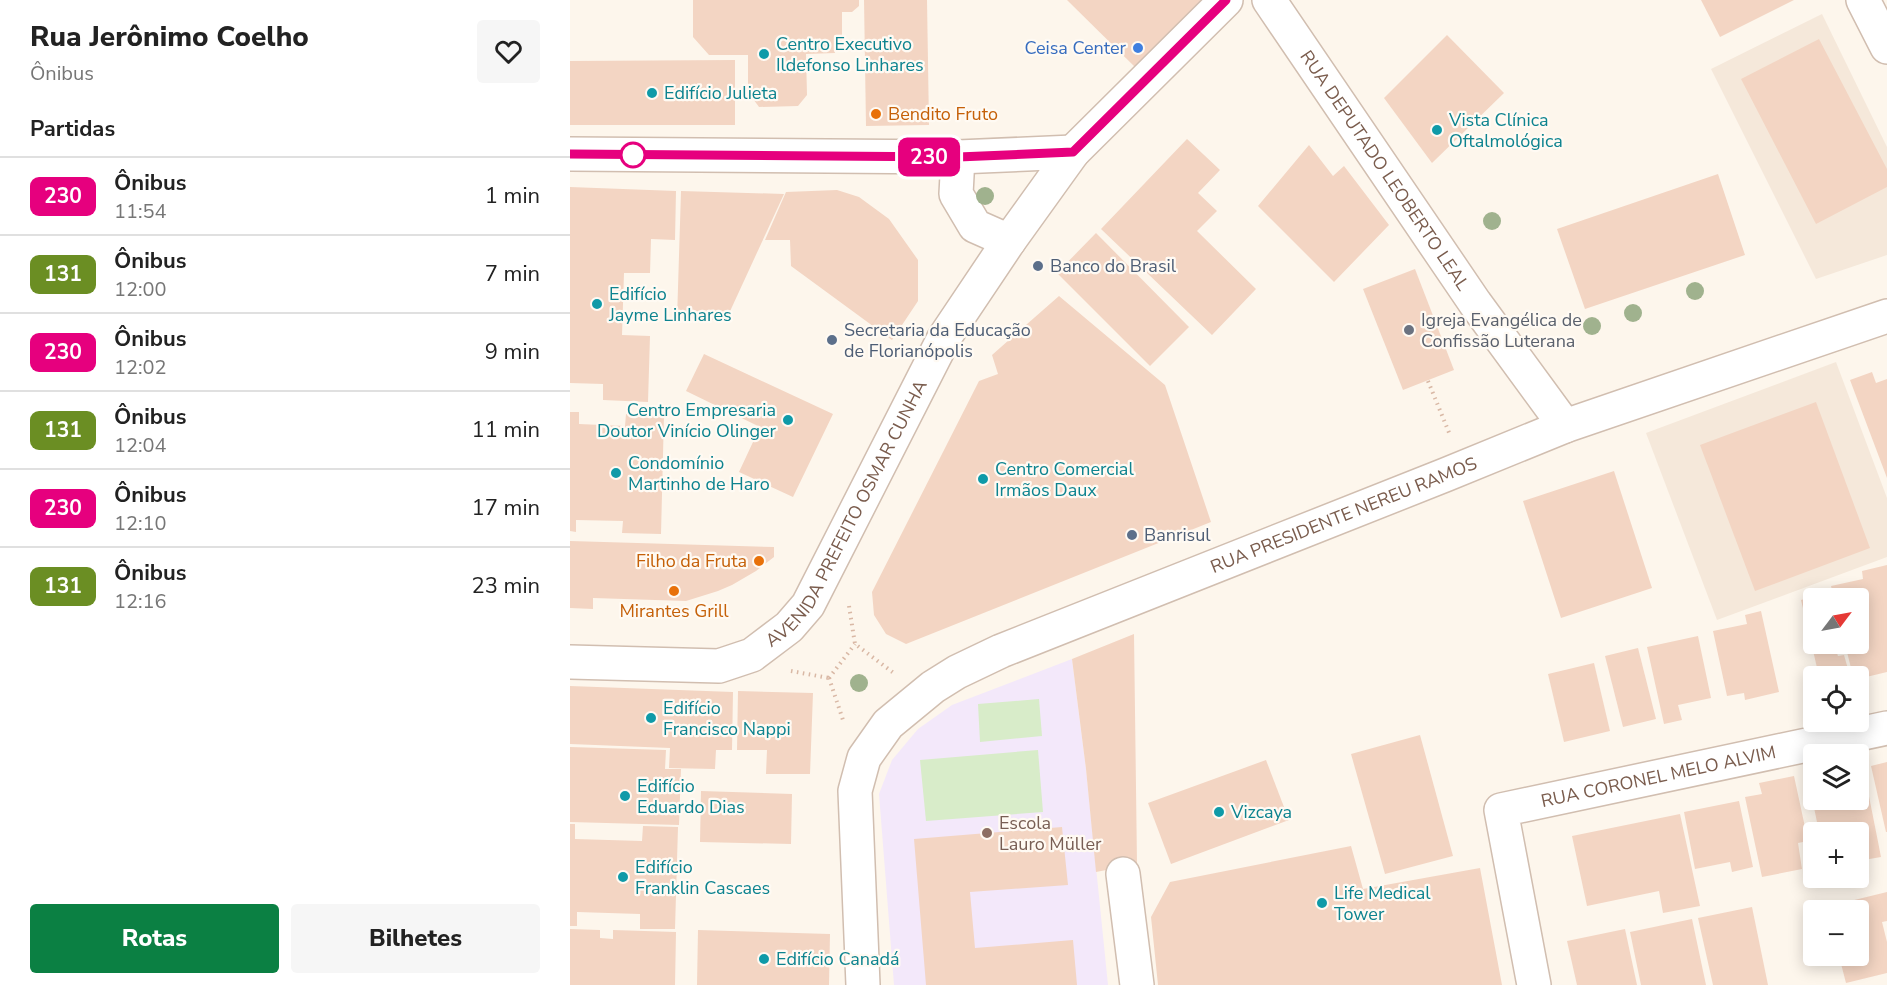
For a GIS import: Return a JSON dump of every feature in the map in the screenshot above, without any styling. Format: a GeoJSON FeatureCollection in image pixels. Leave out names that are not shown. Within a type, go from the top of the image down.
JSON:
{"type":"FeatureCollection","features":[{"type":"Feature","properties":{"kind":"street","name":"AVENIDA PREFEITO OSMAR CUNHA"},"geometry":{"type":"LineString","coordinates":[[570,662],[719,666],[752,655],[789,627],[808,605],[944,338],[1009,241],[1073,152],[1226,0]]}},
{"type":"Feature","properties":{"kind":"street","name":"RUA DEPUTADO LEOBERTO LEAL"},"geometry":{"type":"LineString","coordinates":[[1269,0],[1469,293],[1565,426]]}},
{"type":"Feature","properties":{"kind":"street"},"geometry":{"type":"LineString","coordinates":[[1863,0],[1887,47]]}},
{"type":"Feature","properties":{"kind":"street"},"geometry":{"type":"LineString","coordinates":[[570,154],[958,157],[1073,152]]}},
{"type":"Feature","properties":{"kind":"street"},"geometry":{"type":"LineString","coordinates":[[958,157],[956,194],[970,218],[975,226],[1009,241]]}},
{"type":"Feature","properties":{"kind":"street","name":"RUA PRESIDENTE NEREU RAMOS"},"geometry":{"type":"LineString","coordinates":[[863,985],[855,791],[864,758],[888,724],[933,687],[957,672],[1000,651],[1565,426],[1887,316]]}},
{"type":"Feature","properties":{"kind":"street","name":"RUA CORONEL MELO ALVIM"},"geometry":{"type":"LineString","coordinates":[[1534,985],[1501,810],[1887,728]]}},
{"type":"Feature","properties":{"kind":"street"},"geometry":{"type":"LineString","coordinates":[[1123,874],[1137,985]]}},
{"type":"Feature","properties":{"kind":"path"},"geometry":{"type":"LineString","coordinates":[[1428,381],[1453,442]]}},
{"type":"Feature","properties":{"kind":"path"},"geometry":{"type":"LineString","coordinates":[[829,678],[855,644],[903,680]]}},
{"type":"Feature","properties":{"kind":"path"},"geometry":{"type":"LineString","coordinates":[[787,671],[829,678]]}},
{"type":"Feature","properties":{"kind":"path"},"geometry":{"type":"LineString","coordinates":[[829,678],[845,727]]}},
{"type":"Feature","properties":{"kind":"shaded area"},"geometry":{"type":"Polygon","coordinates":[[[1822,14],[1887,147],[1887,255],[1816,279],[1711,69],[1822,14]]]}},
{"type":"Feature","properties":{"kind":"shaded area"},"geometry":{"type":"Polygon","coordinates":[[[1836,362],[1887,498],[1887,557],[1717,620],[1646,433],[1836,362]]]}},
{"type":"Feature","properties":{"kind":"shaded area","name":"Escola Lauro Müller"},"geometry":{"type":"Polygon","coordinates":[[[1072,659],[1086,769],[1108,985],[894,985],[879,794],[892,760],[918,729],[952,705],[1072,659]]]}},
{"type":"Feature","properties":{"kind":"green space"},"geometry":{"type":"Polygon","coordinates":[[[1039,699],[1042,736],[980,742],[978,704],[1039,699]]]}},
{"type":"Feature","properties":{"kind":"green space"},"geometry":{"type":"Polygon","coordinates":[[[1038,750],[1043,812],[926,821],[920,760],[1038,750]]]}},
{"type":"Feature","properties":{"kind":"building","name":"Centro Executivo Ildefonso Linhares"},"geometry":{"type":"Polygon","coordinates":[[[693,0],[859,0],[859,6],[852,12],[842,12],[842,46],[834,46],[835,53],[806,54],[807,95],[798,106],[759,107],[748,92],[748,55],[709,55],[693,37],[693,0]]]}},
{"type":"Feature","properties":{"kind":"building"},"geometry":{"type":"Polygon","coordinates":[[[864,0],[927,0],[929,125],[866,126],[864,0]]]}},
{"type":"Feature","properties":{"kind":"building","name":"Ceisa Center"},"geometry":{"type":"Polygon","coordinates":[[[1067,0],[1213,0],[1137,69],[1067,0]]]}},
{"type":"Feature","properties":{"kind":"building"},"geometry":{"type":"Polygon","coordinates":[[[1701,0],[1794,0],[1720,37],[1701,0]]]}},
{"type":"Feature","properties":{"kind":"building","name":"Vista Clínica Oftalmológica"},"geometry":{"type":"Polygon","coordinates":[[[1447,35],[1504,93],[1432,163],[1384,98],[1447,35]]]}},
{"type":"Feature","properties":{"kind":"building"},"geometry":{"type":"Polygon","coordinates":[[[1819,39],[1887,169],[1887,187],[1816,224],[1741,79],[1819,39]]]}},
{"type":"Feature","properties":{"kind":"building","name":"Edifício Julieta"},"geometry":{"type":"Polygon","coordinates":[[[735,60],[735,125],[570,125],[570,61],[735,60]]]}},
{"type":"Feature","properties":{"kind":"building"},"geometry":{"type":"Polygon","coordinates":[[[1187,139],[1220,170],[1198,193],[1217,211],[1197,231],[1256,289],[1212,335],[1101,229],[1187,139]]]}},
{"type":"Feature","properties":{"kind":"building"},"geometry":{"type":"Polygon","coordinates":[[[1309,145],[1333,176],[1344,166],[1389,225],[1334,282],[1258,206],[1309,145]]]}},
{"type":"Feature","properties":{"kind":"building"},"geometry":{"type":"Polygon","coordinates":[[[1718,174],[1745,255],[1585,309],[1557,229],[1718,174]]]}},
{"type":"Feature","properties":{"kind":"building","name":"Edifício Jayme Linhares"},"geometry":{"type":"Polygon","coordinates":[[[570,187],[676,191],[675,240],[651,239],[650,273],[624,273],[622,335],[650,336],[648,402],[603,400],[603,384],[570,383],[570,187]]]}},
{"type":"Feature","properties":{"kind":"building"},"geometry":{"type":"Polygon","coordinates":[[[837,190],[859,197],[889,219],[918,260],[918,301],[892,340],[791,266],[790,240],[765,240],[786,192],[837,190]]]}},
{"type":"Feature","properties":{"kind":"building"},"geometry":{"type":"Polygon","coordinates":[[[681,191],[784,194],[726,320],[677,319],[681,191]]]}},
{"type":"Feature","properties":{"kind":"building"},"geometry":{"type":"Polygon","coordinates":[[[1096,233],[1189,327],[1150,366],[1057,273],[1096,233]]]}},
{"type":"Feature","properties":{"kind":"building","name":"Igreja Evangélica de Confissão Luterana"},"geometry":{"type":"Polygon","coordinates":[[[1415,269],[1454,370],[1403,390],[1363,289],[1415,269]]]}},
{"type":"Feature","properties":{"kind":"building"},"geometry":{"type":"Polygon","coordinates":[[[1059,296],[1165,385],[1211,522],[906,644],[886,634],[874,615],[872,592],[979,381],[998,374],[992,355],[1059,296]]]}},
{"type":"Feature","properties":{"kind":"building","name":"Centro Empresaria Doutor Vinício Olinger"},"geometry":{"type":"Polygon","coordinates":[[[704,354],[833,414],[793,497],[739,472],[760,427],[686,391],[704,354]]]}},
{"type":"Feature","properties":{"kind":"building"},"geometry":{"type":"Polygon","coordinates":[[[1872,372],[1876,383],[1887,379],[1887,478],[1850,380],[1872,372]]]}},
{"type":"Feature","properties":{"kind":"building"},"geometry":{"type":"Polygon","coordinates":[[[1816,402],[1870,548],[1755,591],[1700,445],[1816,402]]]}},
{"type":"Feature","properties":{"kind":"building","name":"Condomínio Martinho de Haro"},"geometry":{"type":"Polygon","coordinates":[[[570,412],[579,412],[579,424],[625,426],[626,414],[664,415],[661,534],[622,533],[623,521],[576,520],[576,532],[570,531],[570,412]]]}},
{"type":"Feature","properties":{"kind":"building"},"geometry":{"type":"Polygon","coordinates":[[[1614,471],[1652,588],[1561,618],[1523,501],[1614,471]]]}},
{"type":"Feature","properties":{"kind":"building"},"geometry":{"type":"Polygon","coordinates":[[[570,541],[774,547],[774,557],[732,585],[686,601],[593,598],[593,609],[570,608],[570,541]]]}},
{"type":"Feature","properties":{"kind":"building"},"geometry":{"type":"Polygon","coordinates":[[[1887,565],[1887,672],[1869,676],[1869,666],[1850,666],[1848,654],[1869,654],[1869,588],[1832,588],[1831,586],[1863,579],[1862,571],[1887,565]]]}},
{"type":"Feature","properties":{"kind":"building"},"geometry":{"type":"Polygon","coordinates":[[[1761,611],[1779,692],[1745,700],[1744,693],[1727,696],[1713,631],[1747,624],[1745,615],[1761,611]]]}},
{"type":"Feature","properties":{"kind":"building"},"geometry":{"type":"Polygon","coordinates":[[[1134,634],[1137,864],[1096,872],[1072,659],[1134,634]]]}},
{"type":"Feature","properties":{"kind":"building"},"geometry":{"type":"Polygon","coordinates":[[[1698,636],[1711,698],[1678,705],[1682,720],[1664,724],[1647,647],[1698,636]]]}},
{"type":"Feature","properties":{"kind":"building"},"geometry":{"type":"Polygon","coordinates":[[[1638,648],[1656,719],[1623,727],[1605,656],[1638,648]]]}},
{"type":"Feature","properties":{"kind":"building"},"geometry":{"type":"Polygon","coordinates":[[[1814,654],[1844,655],[1847,666],[1817,666],[1814,654]]]}},
{"type":"Feature","properties":{"kind":"building"},"geometry":{"type":"Polygon","coordinates":[[[1594,663],[1610,731],[1564,742],[1548,674],[1594,663]]]}},
{"type":"Feature","properties":{"kind":"building","name":"Edifício Francisco Nappi"},"geometry":{"type":"Polygon","coordinates":[[[570,686],[733,692],[732,750],[716,750],[715,769],[669,768],[670,748],[570,744],[570,686]]]}},
{"type":"Feature","properties":{"kind":"building"},"geometry":{"type":"Polygon","coordinates":[[[738,691],[813,693],[810,774],[766,774],[767,750],[737,750],[738,691]]]}},
{"type":"Feature","properties":{"kind":"building"},"geometry":{"type":"Polygon","coordinates":[[[1420,735],[1453,856],[1385,874],[1351,754],[1420,735]]]}},
{"type":"Feature","properties":{"kind":"building","name":"Edifício Eduardo Dias"},"geometry":{"type":"Polygon","coordinates":[[[570,747],[666,750],[665,769],[681,769],[679,825],[570,822],[570,747]]]}},
{"type":"Feature","properties":{"kind":"building","name":"Vizcaya"},"geometry":{"type":"Polygon","coordinates":[[[1266,760],[1289,820],[1171,864],[1148,803],[1266,760]]]}},
{"type":"Feature","properties":{"kind":"building"},"geometry":{"type":"Polygon","coordinates":[[[1887,762],[1887,832],[1886,832],[1871,766],[1887,762]]]}},
{"type":"Feature","properties":{"kind":"building"},"geometry":{"type":"Polygon","coordinates":[[[1794,776],[1804,822],[1803,842],[1798,843],[1802,869],[1762,877],[1745,797],[1762,794],[1759,783],[1794,776]]]}},
{"type":"Feature","properties":{"kind":"building"},"geometry":{"type":"Polygon","coordinates":[[[701,791],[792,794],[791,844],[700,842],[701,791]]]}},
{"type":"Feature","properties":{"kind":"building"},"geometry":{"type":"Polygon","coordinates":[[[1869,796],[1881,857],[1869,859],[1869,822],[1817,822],[1815,810],[1869,810],[1869,796]]]}},
{"type":"Feature","properties":{"kind":"building"},"geometry":{"type":"Polygon","coordinates":[[[1739,801],[1753,867],[1732,872],[1730,862],[1695,869],[1684,812],[1739,801]]]}},
{"type":"Feature","properties":{"kind":"building"},"geometry":{"type":"Polygon","coordinates":[[[1680,814],[1700,906],[1663,913],[1659,891],[1587,906],[1572,836],[1680,814]]]}},
{"type":"Feature","properties":{"kind":"building","name":"Edifício Franklin Cascaes"},"geometry":{"type":"Polygon","coordinates":[[[570,824],[575,824],[575,839],[642,841],[643,826],[678,827],[675,929],[640,929],[640,914],[577,912],[577,926],[570,926],[570,824]]]}},
{"type":"Feature","properties":{"kind":"building"},"geometry":{"type":"Polygon","coordinates":[[[1062,827],[1068,885],[970,892],[975,948],[1073,940],[1077,985],[926,985],[914,839],[1062,827]]]}},
{"type":"Feature","properties":{"kind":"building","name":"Life Medical Tower"},"geometry":{"type":"Polygon","coordinates":[[[1351,846],[1363,889],[1480,868],[1502,985],[1158,985],[1151,917],[1170,882],[1351,846]]]}},
{"type":"Feature","properties":{"kind":"building"},"geometry":{"type":"Polygon","coordinates":[[[1887,892],[1887,921],[1882,922],[1887,942],[1887,973],[1846,983],[1842,966],[1869,966],[1869,900],[1854,900],[1887,892]]]}},
{"type":"Feature","properties":{"kind":"building"},"geometry":{"type":"Polygon","coordinates":[[[1752,907],[1768,985],[1713,985],[1698,918],[1752,907]]]}},
{"type":"Feature","properties":{"kind":"building"},"geometry":{"type":"Polygon","coordinates":[[[1692,919],[1706,985],[1641,985],[1630,932],[1692,919]]]}},
{"type":"Feature","properties":{"kind":"building"},"geometry":{"type":"Polygon","coordinates":[[[570,929],[600,930],[600,938],[613,939],[613,930],[676,932],[675,985],[570,985],[570,929]]]}},
{"type":"Feature","properties":{"kind":"building"},"geometry":{"type":"Polygon","coordinates":[[[1625,929],[1637,985],[1577,985],[1567,941],[1625,929]]]}},
{"type":"Feature","properties":{"kind":"building","name":"Edifício Canadá"},"geometry":{"type":"Polygon","coordinates":[[[698,930],[830,934],[829,985],[697,985],[698,930]]]}},
{"type":"Feature","properties":{"kind":"bus line","name":"230"},"geometry":{"type":"LineString","coordinates":[[570,154],[958,157],[1073,152],[1226,0]]}},
{"type":"Feature","properties":{"kind":"place","name":"Ceisa Center"},"geometry":{"type":"Point","coordinates":[1138,48]}},
{"type":"Feature","properties":{"kind":"place","name":"Centro Executivo Ildefonso Linhares"},"geometry":{"type":"Point","coordinates":[764,54]}},
{"type":"Feature","properties":{"kind":"place","name":"Edifício Julieta"},"geometry":{"type":"Point","coordinates":[652,93]}},
{"type":"Feature","properties":{"kind":"place","name":"Bendito Fruto"},"geometry":{"type":"Point","coordinates":[876,114]}},
{"type":"Feature","properties":{"kind":"place","name":"Vista Clínica Oftalmológica"},"geometry":{"type":"Point","coordinates":[1437,130]}},
{"type":"Feature","properties":{"kind":"place","name":"Banco do Brasil"},"geometry":{"type":"Point","coordinates":[1038,266]}},
{"type":"Feature","properties":{"kind":"place","name":"Edifício Jayme Linhares"},"geometry":{"type":"Point","coordinates":[597,304]}},
{"type":"Feature","properties":{"kind":"place","name":"Igreja Evangélica de Confissão Luterana"},"geometry":{"type":"Point","coordinates":[1409,330]}},
{"type":"Feature","properties":{"kind":"place","name":"Secretaria da Educação de Florianópolis"},"geometry":{"type":"Point","coordinates":[832,340]}},
{"type":"Feature","properties":{"kind":"place","name":"Centro Empresaria Doutor Vinício Olinger"},"geometry":{"type":"Point","coordinates":[788,420]}},
{"type":"Feature","properties":{"kind":"place","name":"Condomínio Martinho de Haro"},"geometry":{"type":"Point","coordinates":[616,473]}},
{"type":"Feature","properties":{"kind":"place","name":"Centro Comercial Irmãos Daux"},"geometry":{"type":"Point","coordinates":[983,479]}},
{"type":"Feature","properties":{"kind":"place","name":"Banrisul"},"geometry":{"type":"Point","coordinates":[1132,535]}},
{"type":"Feature","properties":{"kind":"place","name":"Filho da Fruta"},"geometry":{"type":"Point","coordinates":[759,561]}},
{"type":"Feature","properties":{"kind":"place","name":"Mirantes Grill"},"geometry":{"type":"Point","coordinates":[674,591]}},
{"type":"Feature","properties":{"kind":"place","name":"Edifício Francisco Nappi"},"geometry":{"type":"Point","coordinates":[651,718]}},
{"type":"Feature","properties":{"kind":"place","name":"Edifício Eduardo Dias"},"geometry":{"type":"Point","coordinates":[625,796]}},
{"type":"Feature","properties":{"kind":"place","name":"Vizcaya"},"geometry":{"type":"Point","coordinates":[1219,812]}},
{"type":"Feature","properties":{"kind":"place","name":"Escola Lauro Müller"},"geometry":{"type":"Point","coordinates":[987,833]}},
{"type":"Feature","properties":{"kind":"place","name":"Edifício Franklin Cascaes"},"geometry":{"type":"Point","coordinates":[623,877]}},
{"type":"Feature","properties":{"kind":"place","name":"Life Medical Tower"},"geometry":{"type":"Point","coordinates":[1322,903]}},
{"type":"Feature","properties":{"kind":"place","name":"Edifício Canadá"},"geometry":{"type":"Point","coordinates":[764,959]}}]}
